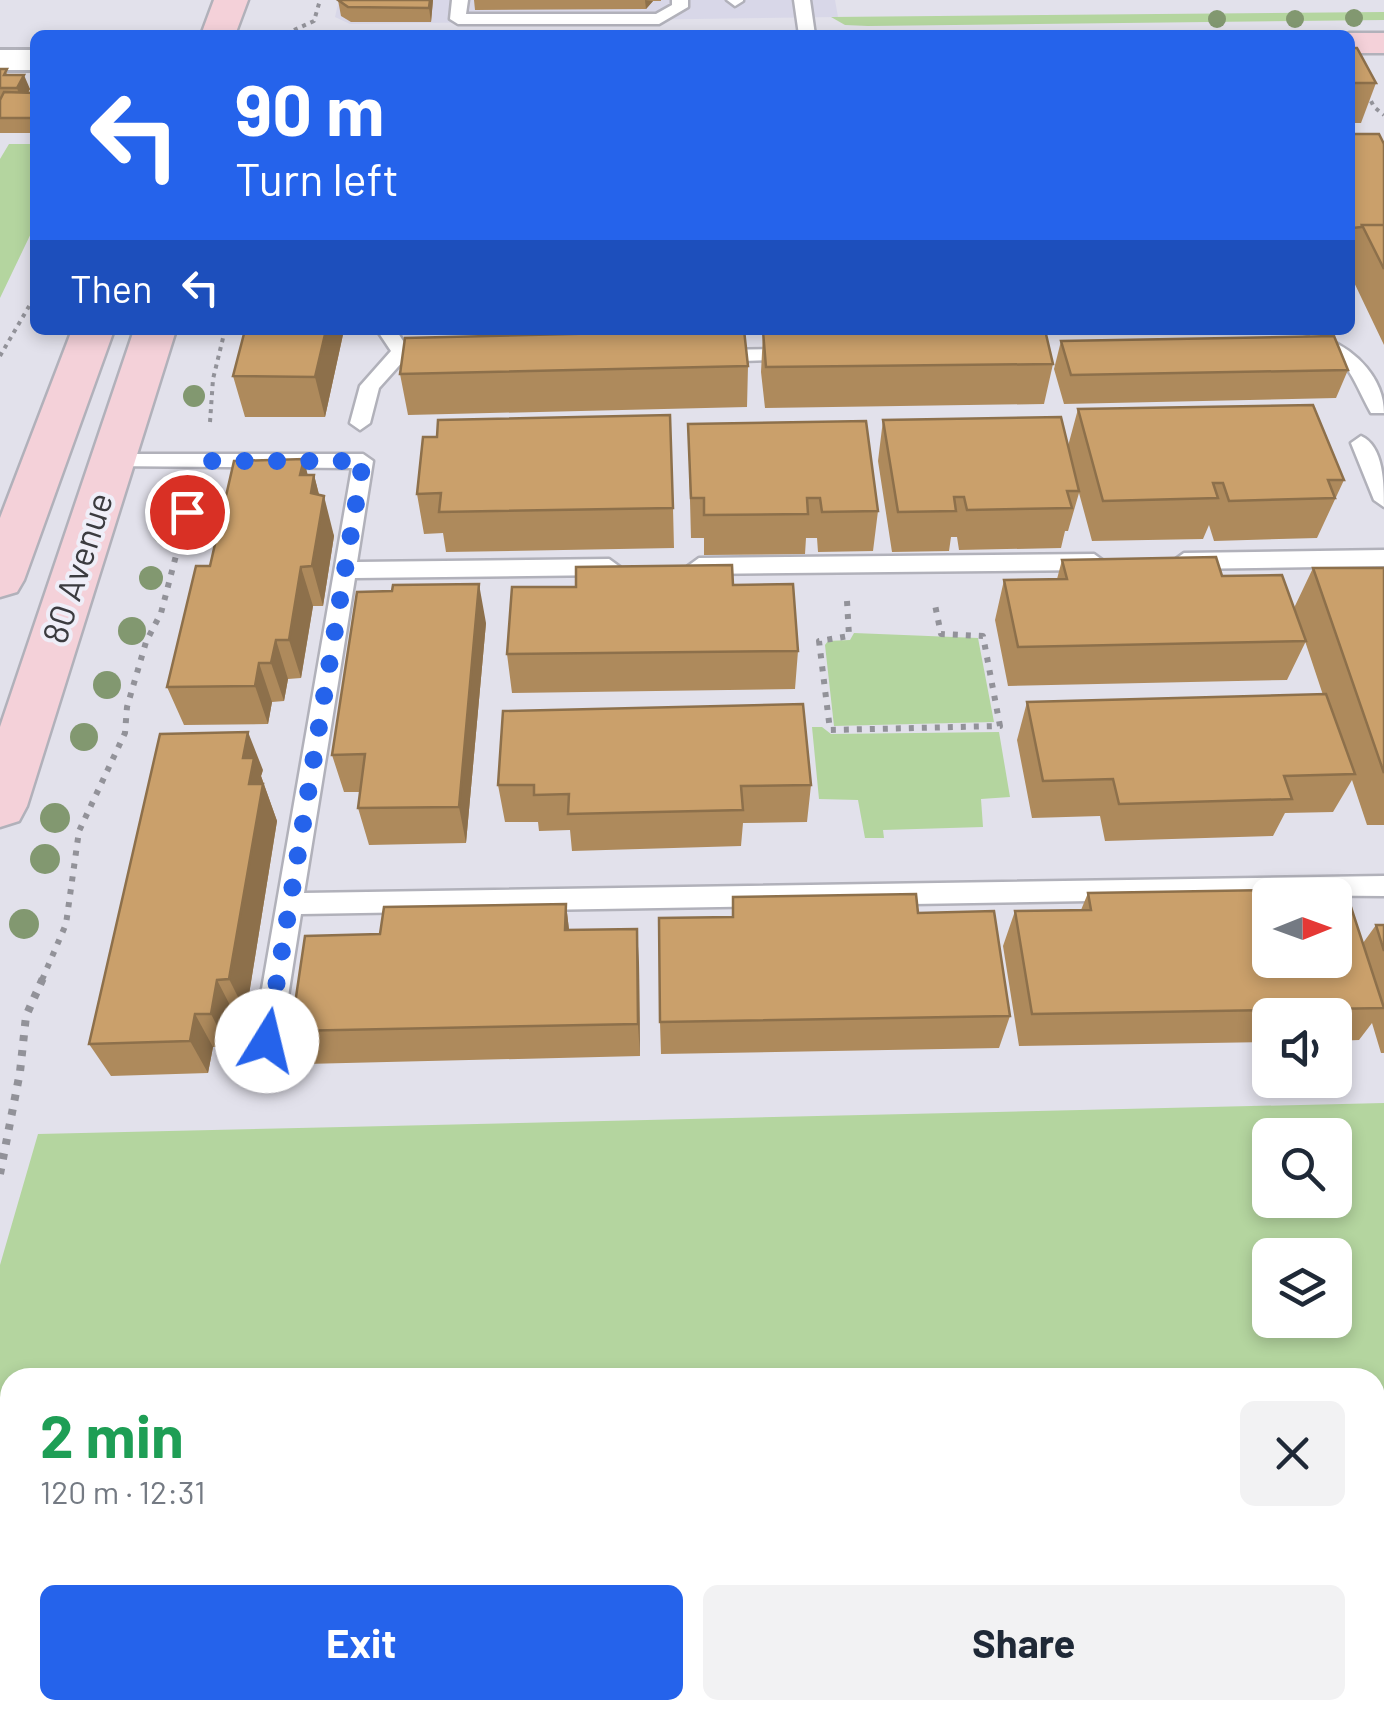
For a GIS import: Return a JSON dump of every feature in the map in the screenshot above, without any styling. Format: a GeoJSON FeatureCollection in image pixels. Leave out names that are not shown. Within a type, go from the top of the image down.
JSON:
{"type":"FeatureCollection","features":[{"type":"Feature","properties":{"kind":"main road"},"geometry":{"type":"LineString","coordinates":[[220,30],[231,0]]}},
{"type":"Feature","properties":{"kind":"main road"},"geometry":{"type":"LineString","coordinates":[[1355,43],[1384,43]]}},
{"type":"Feature","properties":{"kind":"main road","name":"80 Avenue"},"geometry":{"type":"LineString","coordinates":[[0,580],[91,335]]}},
{"type":"Feature","properties":{"kind":"main road","name":"80 Avenue"},"geometry":{"type":"LineString","coordinates":[[0,806],[153,335]]}},
{"type":"Feature","properties":{"kind":"street"},"geometry":{"type":"LineString","coordinates":[[0,60],[30,60]]}},
{"type":"Feature","properties":{"kind":"lane"},"geometry":{"type":"LineString","coordinates":[[460,0],[458,20],[659,19],[680,7],[680,0]]}},
{"type":"Feature","properties":{"kind":"lane"},"geometry":{"type":"LineString","coordinates":[[802,0],[805,30]]}},
{"type":"Feature","properties":{"kind":"lane"},"geometry":{"type":"LineString","coordinates":[[390,335],[402,352],[451,358]]}},
{"type":"Feature","properties":{"kind":"lane"},"geometry":{"type":"LineString","coordinates":[[1274,348],[1294,348],[1319,336],[1344,351],[1362,372],[1378,408]]}},
{"type":"Feature","properties":{"kind":"lane"},"geometry":{"type":"LineString","coordinates":[[360,423],[370,386],[402,352]]}},
{"type":"Feature","properties":{"kind":"lane"},"geometry":{"type":"LineString","coordinates":[[701,356],[820,355]]}},
{"type":"Feature","properties":{"kind":"lane"},"geometry":{"type":"LineString","coordinates":[[1361,443],[1384,500]]}},
{"type":"Feature","properties":{"kind":"lane"},"geometry":{"type":"LineString","coordinates":[[113,461],[363,461],[267,1041]]}},
{"type":"Feature","properties":{"kind":"lane"},"geometry":{"type":"LineString","coordinates":[[1166,561],[1384,558]]}},
{"type":"Feature","properties":{"kind":"lane"},"geometry":{"type":"LineString","coordinates":[[684,566],[1107,562]]}},
{"type":"Feature","properties":{"kind":"lane"},"geometry":{"type":"LineString","coordinates":[[345,570],[624,567]]}},
{"type":"Feature","properties":{"kind":"lane"},"geometry":{"type":"LineString","coordinates":[[290,904],[1384,886]]}},
{"type":"Feature","properties":{"kind":"path"},"geometry":{"type":"LineString","coordinates":[[294,30],[314,21],[320,0]]}},
{"type":"Feature","properties":{"kind":"path"},"geometry":{"type":"LineString","coordinates":[[0,356],[30,305]]}},
{"type":"Feature","properties":{"kind":"path"},"geometry":{"type":"LineString","coordinates":[[0,1174],[20,1072],[26,1016],[36,984],[66,924],[79,831],[124,733],[127,707],[146,642],[160,614],[200,461],[224,335]]}},
{"type":"Feature","properties":{"kind":"path"},"geometry":{"type":"LineString","coordinates":[[844,564],[850,634],[821,638],[819,645],[827,726],[834,730],[996,728],[1001,722],[986,642],[978,634],[940,634],[929,564]]}},
{"type":"Feature","properties":{"kind":"shaded area"},"geometry":{"type":"Polygon","coordinates":[[[339,0],[835,0],[838,17],[350,24],[335,17],[339,0]]]}},
{"type":"Feature","properties":{"kind":"green space"},"geometry":{"type":"Polygon","coordinates":[[[1384,12],[1384,20],[868,26],[845,25],[831,17],[1384,12]]]}},
{"type":"Feature","properties":{"kind":"green space"},"geometry":{"type":"Polygon","coordinates":[[[9,144],[30,144],[30,235],[0,298],[0,159],[9,144]]]}},
{"type":"Feature","properties":{"kind":"green space"},"geometry":{"type":"Polygon","coordinates":[[[854,633],[978,638],[994,722],[834,726],[825,645],[828,641],[850,640],[854,633]]]}},
{"type":"Feature","properties":{"kind":"green space"},"geometry":{"type":"Polygon","coordinates":[[[812,727],[822,727],[831,734],[999,732],[1010,797],[981,799],[983,827],[883,830],[884,838],[865,838],[858,800],[819,799],[812,727]]]}},
{"type":"Feature","properties":{"kind":"green space"},"geometry":{"type":"Polygon","coordinates":[[[1384,1103],[1384,1368],[0,1368],[0,1265],[38,1134],[1384,1103]]]}},
{"type":"Feature","properties":{"kind":"building"},"geometry":{"type":"Polygon","coordinates":[[[338,0],[430,0],[429,8],[348,7],[338,0]]]}},
{"type":"Feature","properties":{"kind":"building"},"geometry":{"type":"Polygon","coordinates":[[[1355,48],[1357,48],[1376,83],[1355,83],[1355,48]]]}},
{"type":"Feature","properties":{"kind":"building"},"geometry":{"type":"Polygon","coordinates":[[[0,69],[7,69],[4,75],[24,75],[17,88],[0,88],[0,69]]]}},
{"type":"Feature","properties":{"kind":"building"},"geometry":{"type":"Polygon","coordinates":[[[4,92],[30,93],[30,118],[0,118],[4,92]]]}},
{"type":"Feature","properties":{"kind":"building"},"geometry":{"type":"Polygon","coordinates":[[[1355,134],[1379,134],[1384,144],[1384,225],[1355,228],[1355,134]]]}},
{"type":"Feature","properties":{"kind":"building"},"geometry":{"type":"Polygon","coordinates":[[[1362,225],[1384,225],[1384,269],[1362,225]]]}},
{"type":"Feature","properties":{"kind":"building"},"geometry":{"type":"Polygon","coordinates":[[[244,335],[325,335],[315,377],[233,376],[244,335]]]}},
{"type":"Feature","properties":{"kind":"building"},"geometry":{"type":"Polygon","coordinates":[[[745,335],[748,366],[400,374],[405,338],[745,335]]]}},
{"type":"Feature","properties":{"kind":"building"},"geometry":{"type":"Polygon","coordinates":[[[763,335],[1046,335],[1053,364],[766,367],[763,335]]]}},
{"type":"Feature","properties":{"kind":"building"},"geometry":{"type":"Polygon","coordinates":[[[1334,336],[1348,370],[1071,375],[1061,341],[1334,336]]]}},
{"type":"Feature","properties":{"kind":"building"},"geometry":{"type":"Polygon","coordinates":[[[1313,405],[1344,480],[1328,480],[1335,498],[1229,501],[1223,483],[1213,483],[1218,498],[1103,501],[1078,409],[1313,405]]]}},
{"type":"Feature","properties":{"kind":"building"},"geometry":{"type":"Polygon","coordinates":[[[670,415],[673,508],[439,512],[441,493],[417,494],[423,437],[437,437],[438,420],[670,415]]]}},
{"type":"Feature","properties":{"kind":"building"},"geometry":{"type":"Polygon","coordinates":[[[1061,417],[1079,491],[1067,491],[1072,508],[967,510],[964,497],[954,497],[956,511],[898,512],[883,420],[1061,417]]]}},
{"type":"Feature","properties":{"kind":"building"},"geometry":{"type":"Polygon","coordinates":[[[866,421],[878,511],[822,512],[820,498],[807,498],[808,514],[704,515],[704,498],[691,498],[688,424],[866,421]]]}},
{"type":"Feature","properties":{"kind":"building"},"geometry":{"type":"Polygon","coordinates":[[[304,459],[300,475],[314,475],[311,493],[324,496],[312,566],[301,567],[289,640],[276,640],[271,663],[259,663],[255,686],[167,687],[196,566],[210,566],[234,461],[304,459]]]}},
{"type":"Feature","properties":{"kind":"building"},"geometry":{"type":"Polygon","coordinates":[[[1216,557],[1222,576],[1282,575],[1306,641],[1018,647],[1004,580],[1067,579],[1062,560],[1216,557]]]}},
{"type":"Feature","properties":{"kind":"building"},"geometry":{"type":"Polygon","coordinates":[[[732,565],[733,585],[793,584],[798,651],[507,654],[512,587],[576,587],[576,567],[732,565]]]}},
{"type":"Feature","properties":{"kind":"building"},"geometry":{"type":"Polygon","coordinates":[[[1313,568],[1384,568],[1384,773],[1313,568]]]}},
{"type":"Feature","properties":{"kind":"building"},"geometry":{"type":"Polygon","coordinates":[[[479,584],[459,807],[358,808],[365,754],[332,755],[357,592],[392,591],[393,585],[479,584]]]}},
{"type":"Feature","properties":{"kind":"building"},"geometry":{"type":"Polygon","coordinates":[[[1326,694],[1355,774],[1284,776],[1292,799],[1119,804],[1113,779],[1043,781],[1027,702],[1326,694]]]}},
{"type":"Feature","properties":{"kind":"building"},"geometry":{"type":"Polygon","coordinates":[[[803,704],[811,785],[741,786],[743,810],[568,814],[569,794],[534,795],[534,785],[498,785],[503,711],[803,704]]]}},
{"type":"Feature","properties":{"kind":"building"},"geometry":{"type":"Polygon","coordinates":[[[248,732],[243,758],[254,758],[249,784],[263,784],[229,979],[217,980],[211,1014],[195,1014],[190,1041],[89,1044],[160,734],[248,732]]]}},
{"type":"Feature","properties":{"kind":"building"},"geometry":{"type":"Polygon","coordinates":[[[1252,890],[1252,978],[1352,978],[1352,910],[1384,1008],[1352,1009],[1352,998],[1252,998],[1252,1010],[1032,1014],[1015,911],[1091,910],[1088,893],[1252,890]]]}},
{"type":"Feature","properties":{"kind":"building"},"geometry":{"type":"Polygon","coordinates":[[[916,894],[918,913],[994,911],[1010,1016],[660,1022],[659,918],[733,917],[733,897],[916,894]]]}},
{"type":"Feature","properties":{"kind":"building"},"geometry":{"type":"Polygon","coordinates":[[[566,904],[565,930],[637,929],[638,1024],[291,1031],[305,936],[380,934],[384,907],[566,904]]]}},
{"type":"Feature","properties":{"kind":"building"},"geometry":{"type":"Polygon","coordinates":[[[1376,925],[1384,925],[1384,951],[1376,925]]]}},
{"type":"Feature","properties":{"kind":"route"},"geometry":{"type":"LineString","coordinates":[[187,512],[200,461],[363,461],[267,1041]]}}]}
